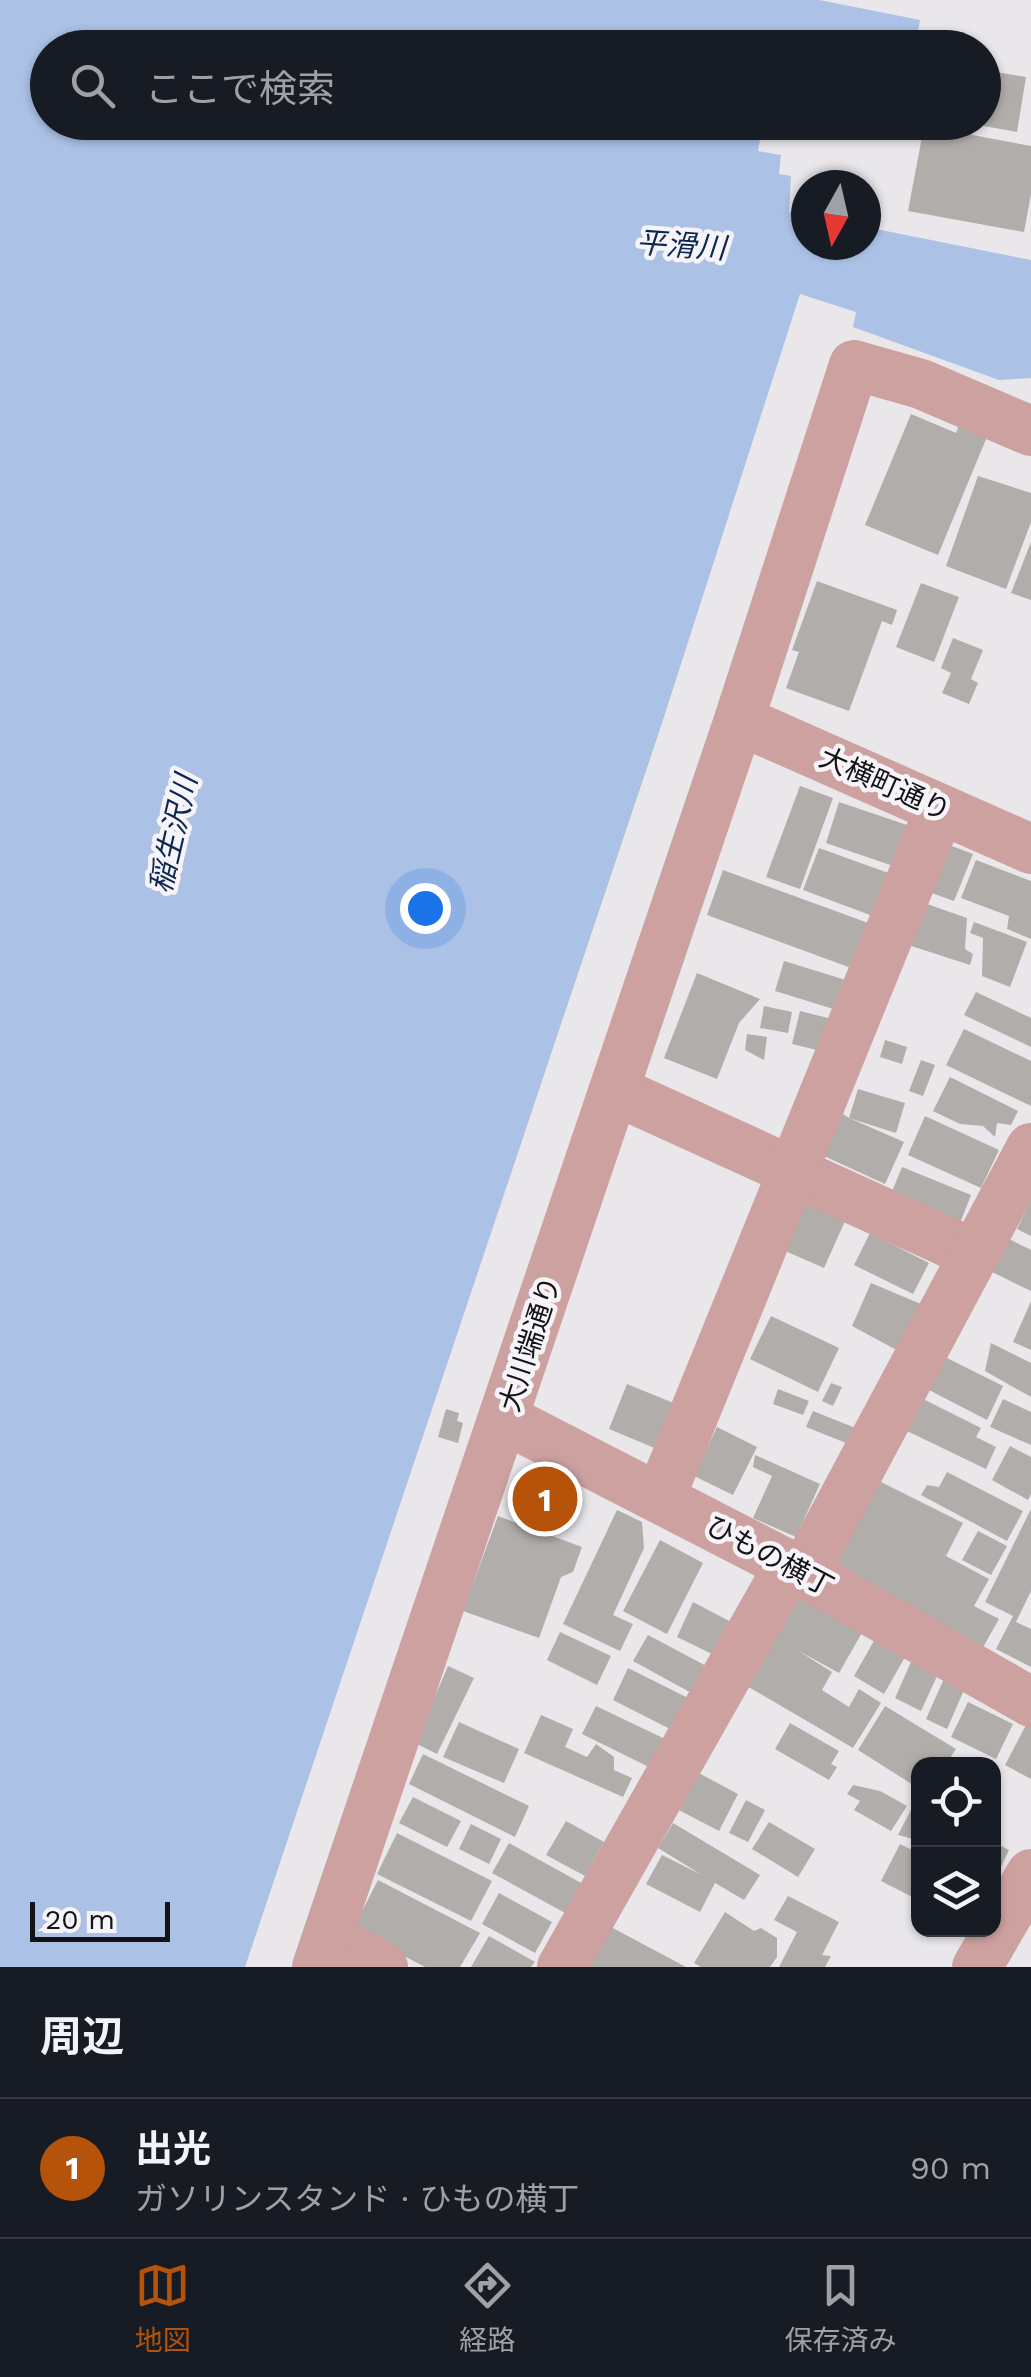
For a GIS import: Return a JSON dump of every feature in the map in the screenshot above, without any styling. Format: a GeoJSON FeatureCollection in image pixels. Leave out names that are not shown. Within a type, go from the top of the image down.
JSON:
{"type":"FeatureCollection","features":[{"type":"Feature","properties":{"kind":"street","name":"大川端通り"},"geometry":{"type":"LineString","coordinates":[[323,1951],[505,1419],[854,365],[921,384],[1031,431]]}},
{"type":"Feature","properties":{"kind":"street","name":"大横町通り"},"geometry":{"type":"LineString","coordinates":[[739,720],[1031,848]]}},
{"type":"Feature","properties":{"kind":"street"},"geometry":{"type":"LineString","coordinates":[[660,1498],[940,808]]}},
{"type":"Feature","properties":{"kind":"street"},"geometry":{"type":"LineString","coordinates":[[614,1090],[974,1254]]}},
{"type":"Feature","properties":{"kind":"street"},"geometry":{"type":"LineString","coordinates":[[562,1967],[796,1569],[1031,1148]]}},
{"type":"Feature","properties":{"kind":"street","name":"ひもの横丁"},"geometry":{"type":"LineString","coordinates":[[505,1419],[796,1569],[1031,1702]]}},
{"type":"Feature","properties":{"kind":"street"},"geometry":{"type":"LineString","coordinates":[[977,1967],[1031,1874]]}},
{"type":"Feature","properties":{"kind":"street"},"geometry":{"type":"LineString","coordinates":[[323,1951],[384,1967]]}},
{"type":"Feature","properties":{"kind":"water"},"geometry":{"type":"Polygon","coordinates":[[[0,0],[819,0],[920,20],[918,30],[30,30],[30,140],[760,140],[758,151],[781,155],[779,174],[791,176],[791,260],[881,260],[881,230],[1031,260],[1031,378],[999,380],[853,327],[856,312],[800,294],[663,720],[245,1967],[0,1967],[0,0]]]}},
{"type":"Feature","properties":{"kind":"building"},"geometry":{"type":"Polygon","coordinates":[[[1001,73],[1026,77],[1017,132],[1001,129],[1001,73]]]}},
{"type":"Feature","properties":{"kind":"building"},"geometry":{"type":"Polygon","coordinates":[[[921,140],[999,140],[1031,146],[1031,194],[1024,232],[908,211],[921,140]]]}},
{"type":"Feature","properties":{"kind":"building"},"geometry":{"type":"Polygon","coordinates":[[[911,414],[956,433],[961,420],[989,432],[938,555],[865,525],[911,414]]]}},
{"type":"Feature","properties":{"kind":"building"},"geometry":{"type":"Polygon","coordinates":[[[978,476],[1031,493],[1031,522],[1006,589],[946,566],[978,476]]]}},
{"type":"Feature","properties":{"kind":"building"},"geometry":{"type":"Polygon","coordinates":[[[1031,542],[1031,600],[1011,593],[1031,542]]]}},
{"type":"Feature","properties":{"kind":"building"},"geometry":{"type":"Polygon","coordinates":[[[817,581],[897,610],[892,625],[882,621],[849,711],[786,688],[799,652],[792,650],[817,581]]]}},
{"type":"Feature","properties":{"kind":"building"},"geometry":{"type":"Polygon","coordinates":[[[921,583],[959,597],[934,662],[896,647],[921,583]]]}},
{"type":"Feature","properties":{"kind":"building"},"geometry":{"type":"Polygon","coordinates":[[[953,638],[983,650],[971,679],[978,683],[969,704],[942,693],[951,673],[941,668],[953,638]]]}},
{"type":"Feature","properties":{"kind":"building"},"geometry":{"type":"Polygon","coordinates":[[[800,786],[833,798],[800,889],[766,877],[800,786]]]}},
{"type":"Feature","properties":{"kind":"building"},"geometry":{"type":"Polygon","coordinates":[[[839,802],[913,827],[899,868],[826,843],[839,802]]]}},
{"type":"Feature","properties":{"kind":"building"},"geometry":{"type":"Polygon","coordinates":[[[944,843],[973,854],[954,901],[926,891],[944,843]]]}},
{"type":"Feature","properties":{"kind":"building"},"geometry":{"type":"Polygon","coordinates":[[[819,848],[894,875],[878,918],[803,890],[819,848]]]}},
{"type":"Feature","properties":{"kind":"building"},"geometry":{"type":"Polygon","coordinates":[[[976,860],[1031,881],[1031,939],[1007,929],[1009,916],[961,898],[976,860]]]}},
{"type":"Feature","properties":{"kind":"building"},"geometry":{"type":"Polygon","coordinates":[[[723,870],[871,924],[854,969],[707,915],[723,870]]]}},
{"type":"Feature","properties":{"kind":"building"},"geometry":{"type":"Polygon","coordinates":[[[927,904],[967,918],[965,949],[973,954],[970,965],[899,942],[908,914],[922,919],[927,904]]]}},
{"type":"Feature","properties":{"kind":"building"},"geometry":{"type":"Polygon","coordinates":[[[974,922],[1027,942],[1010,987],[982,976],[983,938],[970,933],[974,922]]]}},
{"type":"Feature","properties":{"kind":"building"},"geometry":{"type":"Polygon","coordinates":[[[784,961],[849,981],[840,1011],[775,991],[784,961]]]}},
{"type":"Feature","properties":{"kind":"building"},"geometry":{"type":"Polygon","coordinates":[[[697,973],[760,999],[739,1023],[717,1079],[664,1058],[697,973]]]}},
{"type":"Feature","properties":{"kind":"building"},"geometry":{"type":"Polygon","coordinates":[[[976,992],[1031,1018],[1031,1047],[964,1015],[976,992]]]}},
{"type":"Feature","properties":{"kind":"building"},"geometry":{"type":"Polygon","coordinates":[[[764,1006],[792,1012],[788,1033],[760,1028],[764,1006]]]}},
{"type":"Feature","properties":{"kind":"building"},"geometry":{"type":"Polygon","coordinates":[[[800,1011],[828,1018],[821,1051],[792,1044],[800,1011]]]}},
{"type":"Feature","properties":{"kind":"building"},"geometry":{"type":"Polygon","coordinates":[[[964,1029],[1031,1061],[1031,1106],[946,1065],[964,1029]]]}},
{"type":"Feature","properties":{"kind":"building"},"geometry":{"type":"Polygon","coordinates":[[[747,1034],[767,1037],[764,1060],[745,1050],[747,1034]]]}},
{"type":"Feature","properties":{"kind":"building"},"geometry":{"type":"Polygon","coordinates":[[[885,1040],[907,1047],[902,1064],[880,1057],[885,1040]]]}},
{"type":"Feature","properties":{"kind":"building"},"geometry":{"type":"Polygon","coordinates":[[[921,1060],[935,1065],[923,1096],[909,1091],[921,1060]]]}},
{"type":"Feature","properties":{"kind":"building"},"geometry":{"type":"Polygon","coordinates":[[[950,1077],[1018,1111],[1011,1125],[997,1123],[995,1137],[983,1126],[960,1124],[933,1111],[950,1077]]]}},
{"type":"Feature","properties":{"kind":"building"},"geometry":{"type":"Polygon","coordinates":[[[858,1089],[905,1103],[896,1133],[849,1118],[858,1089]]]}},
{"type":"Feature","properties":{"kind":"building"},"geometry":{"type":"Polygon","coordinates":[[[843,1114],[904,1142],[885,1184],[824,1156],[843,1114]]]}},
{"type":"Feature","properties":{"kind":"building"},"geometry":{"type":"Polygon","coordinates":[[[925,1116],[999,1150],[981,1188],[908,1155],[925,1116]]]}},
{"type":"Feature","properties":{"kind":"building"},"geometry":{"type":"Polygon","coordinates":[[[902,1167],[971,1195],[959,1226],[889,1199],[902,1167]]]}},
{"type":"Feature","properties":{"kind":"building"},"geometry":{"type":"Polygon","coordinates":[[[1031,1200],[1031,1236],[1017,1229],[1031,1200]]]}},
{"type":"Feature","properties":{"kind":"building"},"geometry":{"type":"Polygon","coordinates":[[[804,1203],[845,1221],[824,1268],[783,1250],[804,1203]]]}},
{"type":"Feature","properties":{"kind":"building"},"geometry":{"type":"Polygon","coordinates":[[[870,1233],[929,1263],[913,1294],[854,1265],[870,1233]]]}},
{"type":"Feature","properties":{"kind":"building"},"geometry":{"type":"Polygon","coordinates":[[[1005,1237],[1031,1250],[1031,1291],[988,1270],[1005,1237]]]}},
{"type":"Feature","properties":{"kind":"building"},"geometry":{"type":"Polygon","coordinates":[[[871,1283],[928,1307],[904,1354],[852,1326],[871,1283]]]}},
{"type":"Feature","properties":{"kind":"building"},"geometry":{"type":"Polygon","coordinates":[[[1031,1301],[1031,1350],[1013,1342],[1031,1301]]]}},
{"type":"Feature","properties":{"kind":"building"},"geometry":{"type":"Polygon","coordinates":[[[771,1316],[839,1348],[818,1392],[750,1359],[771,1316]]]}},
{"type":"Feature","properties":{"kind":"building"},"geometry":{"type":"Polygon","coordinates":[[[991,1343],[1031,1363],[1031,1397],[985,1371],[991,1343]]]}},
{"type":"Feature","properties":{"kind":"building"},"geometry":{"type":"Polygon","coordinates":[[[945,1357],[1003,1386],[987,1420],[929,1390],[945,1357]]]}},
{"type":"Feature","properties":{"kind":"building"},"geometry":{"type":"Polygon","coordinates":[[[831,1383],[842,1387],[833,1406],[822,1401],[831,1383]]]}},
{"type":"Feature","properties":{"kind":"building"},"geometry":{"type":"Polygon","coordinates":[[[627,1384],[676,1404],[657,1449],[609,1429],[627,1384]]]}},
{"type":"Feature","properties":{"kind":"building"},"geometry":{"type":"Polygon","coordinates":[[[778,1389],[809,1401],[803,1415],[773,1404],[778,1389]]]}},
{"type":"Feature","properties":{"kind":"building"},"geometry":{"type":"Polygon","coordinates":[[[923,1399],[981,1428],[976,1437],[996,1447],[986,1469],[907,1431],[923,1399]]]}},
{"type":"Feature","properties":{"kind":"building"},"geometry":{"type":"Polygon","coordinates":[[[1003,1399],[1031,1412],[1031,1445],[990,1427],[1003,1399]]]}},
{"type":"Feature","properties":{"kind":"building"},"geometry":{"type":"Polygon","coordinates":[[[446,1409],[459,1413],[457,1421],[463,1423],[458,1443],[438,1437],[446,1409]]]}},
{"type":"Feature","properties":{"kind":"building"},"geometry":{"type":"Polygon","coordinates":[[[813,1411],[858,1429],[851,1445],[806,1427],[813,1411]]]}},
{"type":"Feature","properties":{"kind":"building"},"geometry":{"type":"Polygon","coordinates":[[[717,1427],[757,1447],[733,1495],[694,1476],[717,1427]]]}},
{"type":"Feature","properties":{"kind":"building"},"geometry":{"type":"Polygon","coordinates":[[[1010,1446],[1031,1457],[1028,1500],[992,1480],[1010,1446]]]}},
{"type":"Feature","properties":{"kind":"building"},"geometry":{"type":"Polygon","coordinates":[[[755,1455],[820,1484],[796,1537],[753,1518],[772,1476],[753,1467],[755,1455]]]}},
{"type":"Feature","properties":{"kind":"building"},"geometry":{"type":"Polygon","coordinates":[[[531,1472],[576,1489],[560,1532],[515,1515],[531,1472]]]}},
{"type":"Feature","properties":{"kind":"building"},"geometry":{"type":"Polygon","coordinates":[[[947,1472],[1023,1511],[1007,1541],[921,1495],[927,1485],[939,1487],[947,1472]]]}},
{"type":"Feature","properties":{"kind":"building"},"geometry":{"type":"Polygon","coordinates":[[[875,1479],[963,1523],[946,1556],[989,1579],[974,1606],[999,1619],[982,1649],[830,1563],[875,1479]]]}},
{"type":"Feature","properties":{"kind":"building"},"geometry":{"type":"Polygon","coordinates":[[[1031,1509],[1031,1591],[1016,1622],[1031,1629],[1031,1667],[996,1649],[1013,1616],[985,1602],[1031,1509]]]}},
{"type":"Feature","properties":{"kind":"building"},"geometry":{"type":"Polygon","coordinates":[[[617,1510],[642,1522],[644,1548],[613,1615],[633,1624],[620,1651],[563,1624],[617,1510]]]}},
{"type":"Feature","properties":{"kind":"building"},"geometry":{"type":"Polygon","coordinates":[[[498,1516],[582,1547],[573,1572],[561,1577],[539,1638],[463,1611],[498,1516]]]}},
{"type":"Feature","properties":{"kind":"building"},"geometry":{"type":"Polygon","coordinates":[[[978,1531],[1007,1546],[991,1575],[962,1560],[978,1531]]]}},
{"type":"Feature","properties":{"kind":"building"},"geometry":{"type":"Polygon","coordinates":[[[660,1540],[703,1563],[667,1634],[623,1611],[660,1540]]]}},
{"type":"Feature","properties":{"kind":"building"},"geometry":{"type":"Polygon","coordinates":[[[795,1593],[863,1631],[839,1673],[797,1650],[832,1672],[822,1690],[849,1707],[859,1689],[881,1703],[853,1748],[740,1682],[795,1593]]]}},
{"type":"Feature","properties":{"kind":"building"},"geometry":{"type":"Polygon","coordinates":[[[693,1602],[731,1622],[714,1655],[677,1637],[693,1602]]]}},
{"type":"Feature","properties":{"kind":"building"},"geometry":{"type":"Polygon","coordinates":[[[560,1632],[611,1656],[597,1685],[547,1660],[560,1632]]]}},
{"type":"Feature","properties":{"kind":"building"},"geometry":{"type":"Polygon","coordinates":[[[648,1635],[712,1669],[697,1696],[633,1661],[648,1635]]]}},
{"type":"Feature","properties":{"kind":"building"},"geometry":{"type":"Polygon","coordinates":[[[875,1639],[905,1657],[884,1694],[854,1676],[875,1639]]]}},
{"type":"Feature","properties":{"kind":"building"},"geometry":{"type":"Polygon","coordinates":[[[911,1662],[938,1674],[921,1711],[895,1698],[911,1662]]]}},
{"type":"Feature","properties":{"kind":"building"},"geometry":{"type":"Polygon","coordinates":[[[448,1666],[474,1678],[437,1754],[415,1743],[448,1666]]]}},
{"type":"Feature","properties":{"kind":"building"},"geometry":{"type":"Polygon","coordinates":[[[628,1668],[694,1701],[678,1733],[613,1700],[628,1668]]]}},
{"type":"Feature","properties":{"kind":"building"},"geometry":{"type":"Polygon","coordinates":[[[943,1681],[964,1690],[947,1729],[926,1719],[943,1681]]]}},
{"type":"Feature","properties":{"kind":"building"},"geometry":{"type":"Polygon","coordinates":[[[968,1702],[1013,1724],[997,1757],[951,1737],[968,1702]]]}},
{"type":"Feature","properties":{"kind":"building"},"geometry":{"type":"Polygon","coordinates":[[[596,1706],[665,1739],[651,1768],[582,1734],[596,1706]]]}},
{"type":"Feature","properties":{"kind":"building"},"geometry":{"type":"Polygon","coordinates":[[[885,1706],[956,1749],[951,1757],[911,1757],[911,1784],[858,1750],[885,1706]]]}},
{"type":"Feature","properties":{"kind":"building"},"geometry":{"type":"Polygon","coordinates":[[[541,1715],[573,1729],[565,1747],[587,1757],[596,1744],[614,1757],[614,1770],[632,1778],[623,1797],[524,1753],[541,1715]]]}},
{"type":"Feature","properties":{"kind":"building"},"geometry":{"type":"Polygon","coordinates":[[[459,1722],[519,1749],[504,1783],[443,1757],[459,1722]]]}},
{"type":"Feature","properties":{"kind":"building"},"geometry":{"type":"Polygon","coordinates":[[[790,1723],[839,1751],[831,1764],[837,1767],[829,1780],[775,1749],[790,1723]]]}},
{"type":"Feature","properties":{"kind":"building"},"geometry":{"type":"Polygon","coordinates":[[[1026,1725],[1031,1727],[1031,1779],[1005,1765],[1026,1725]]]}},
{"type":"Feature","properties":{"kind":"building"},"geometry":{"type":"Polygon","coordinates":[[[423,1754],[529,1806],[515,1837],[409,1784],[423,1754]]]}},
{"type":"Feature","properties":{"kind":"building"},"geometry":{"type":"Polygon","coordinates":[[[693,1770],[738,1794],[719,1831],[673,1807],[693,1770]]]}},
{"type":"Feature","properties":{"kind":"building"},"geometry":{"type":"Polygon","coordinates":[[[853,1785],[880,1791],[907,1806],[891,1831],[854,1810],[860,1801],[847,1794],[853,1785]]]}},
{"type":"Feature","properties":{"kind":"building"},"geometry":{"type":"Polygon","coordinates":[[[413,1797],[461,1821],[447,1847],[399,1823],[413,1797]]]}},
{"type":"Feature","properties":{"kind":"building"},"geometry":{"type":"Polygon","coordinates":[[[746,1800],[765,1810],[748,1842],[729,1833],[746,1800]]]}},
{"type":"Feature","properties":{"kind":"building"},"geometry":{"type":"Polygon","coordinates":[[[911,1810],[911,1838],[898,1835],[911,1810]]]}},
{"type":"Feature","properties":{"kind":"building"},"geometry":{"type":"Polygon","coordinates":[[[566,1821],[604,1842],[585,1876],[546,1855],[566,1821]]]}},
{"type":"Feature","properties":{"kind":"building"},"geometry":{"type":"Polygon","coordinates":[[[769,1822],[815,1849],[798,1877],[752,1849],[769,1822]]]}},
{"type":"Feature","properties":{"kind":"building"},"geometry":{"type":"Polygon","coordinates":[[[673,1823],[760,1875],[744,1900],[715,1883],[700,1912],[646,1884],[662,1855],[702,1875],[658,1848],[673,1823]]]}},
{"type":"Feature","properties":{"kind":"building"},"geometry":{"type":"Polygon","coordinates":[[[471,1824],[501,1839],[489,1864],[459,1849],[471,1824]]]}},
{"type":"Feature","properties":{"kind":"building"},"geometry":{"type":"Polygon","coordinates":[[[397,1833],[492,1881],[471,1921],[377,1874],[397,1833]]]}},
{"type":"Feature","properties":{"kind":"building"},"geometry":{"type":"Polygon","coordinates":[[[509,1843],[583,1884],[567,1914],[492,1873],[509,1843]]]}},
{"type":"Feature","properties":{"kind":"building"},"geometry":{"type":"Polygon","coordinates":[[[900,1844],[911,1850],[911,1896],[881,1881],[900,1844]]]}},
{"type":"Feature","properties":{"kind":"building"},"geometry":{"type":"Polygon","coordinates":[[[1001,1846],[1009,1850],[1001,1867],[1001,1846]]]}},
{"type":"Feature","properties":{"kind":"building"},"geometry":{"type":"Polygon","coordinates":[[[378,1880],[480,1933],[460,1967],[425,1967],[353,1929],[378,1880]]]}},
{"type":"Feature","properties":{"kind":"building"},"geometry":{"type":"Polygon","coordinates":[[[499,1893],[552,1922],[535,1953],[482,1924],[499,1893]]]}},
{"type":"Feature","properties":{"kind":"building"},"geometry":{"type":"Polygon","coordinates":[[[788,1896],[839,1922],[822,1955],[831,1956],[825,1967],[779,1967],[797,1932],[774,1920],[788,1896]]]}},
{"type":"Feature","properties":{"kind":"building"},"geometry":{"type":"Polygon","coordinates":[[[725,1912],[754,1931],[761,1928],[777,1938],[777,1957],[770,1967],[701,1967],[694,1963],[725,1912]]]}},
{"type":"Feature","properties":{"kind":"building"},"geometry":{"type":"Polygon","coordinates":[[[609,1926],[686,1967],[586,1967],[609,1926]]]}},
{"type":"Feature","properties":{"kind":"building"},"geometry":{"type":"Polygon","coordinates":[[[489,1936],[535,1962],[531,1967],[471,1967],[489,1936]]]}},
{"type":"Feature","properties":{"kind":"place","name":"出光"},"geometry":{"type":"Point","coordinates":[545,1499]}},
{"type":"Feature","properties":{"kind":"water label","name":"平滑川"},"geometry":{"type":"Point","coordinates":[681,245]}},
{"type":"Feature","properties":{"kind":"water label","name":"稲生沢川"},"geometry":{"type":"Point","coordinates":[173,834]}}]}
